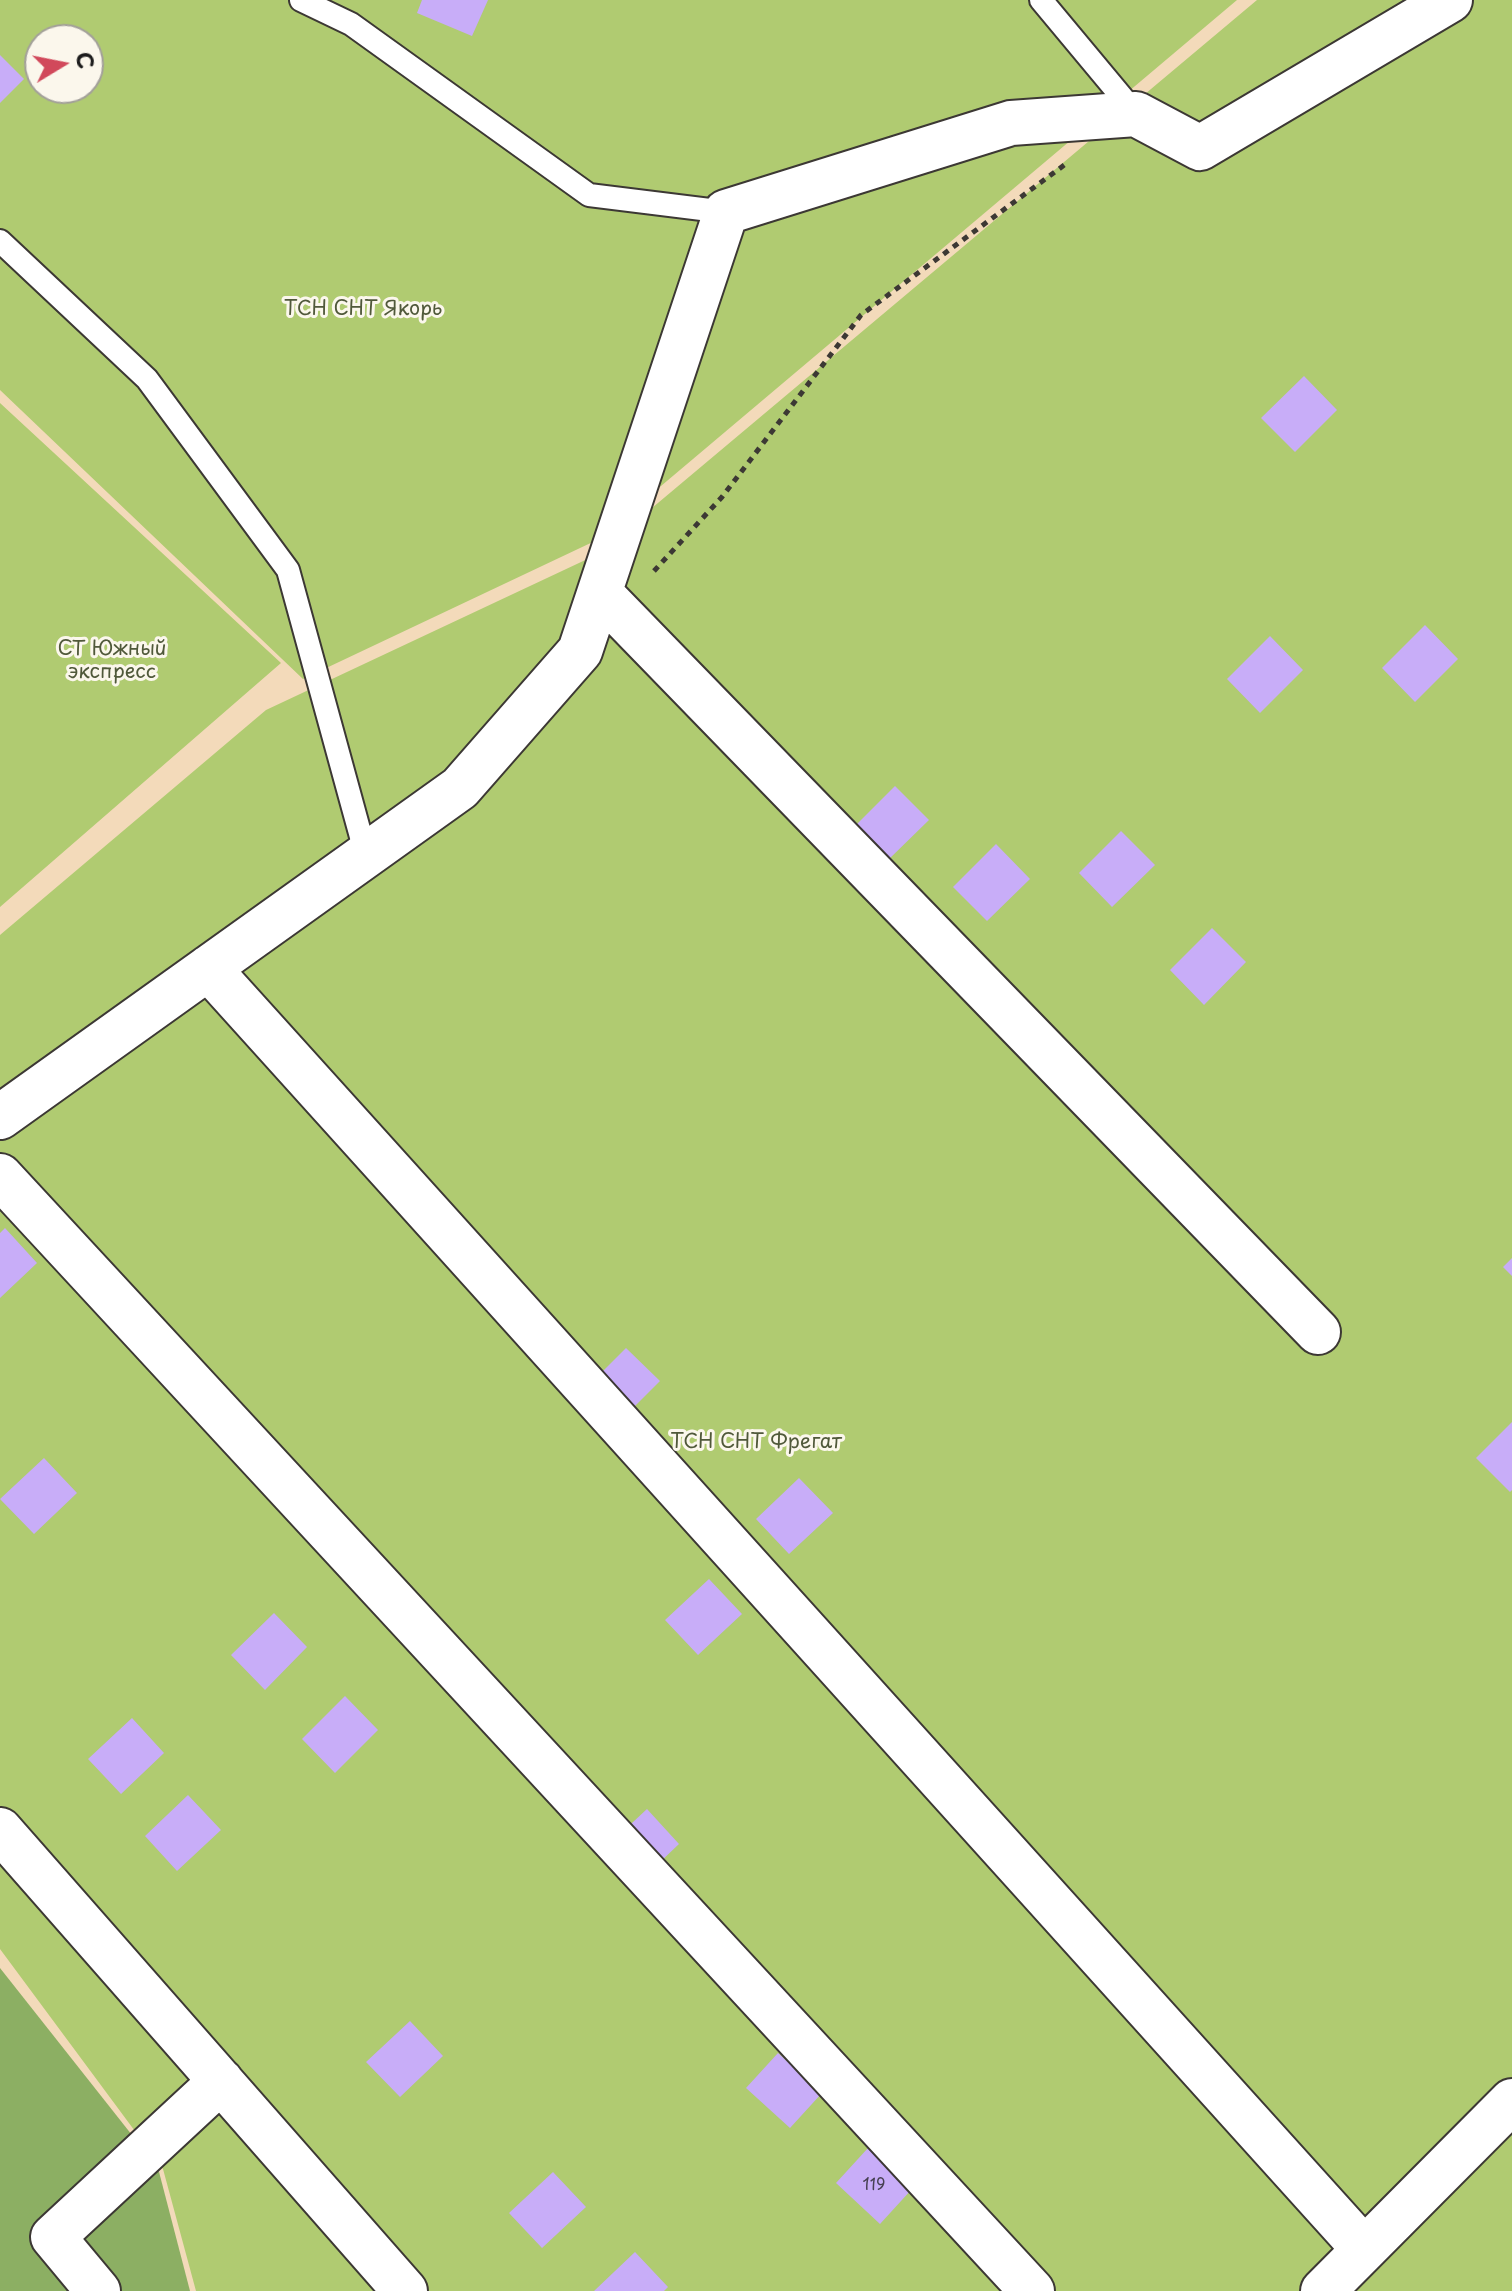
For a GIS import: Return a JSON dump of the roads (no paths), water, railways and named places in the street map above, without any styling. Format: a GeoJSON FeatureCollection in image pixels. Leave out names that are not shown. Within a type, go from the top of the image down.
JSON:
{"type":"FeatureCollection","features":[{"type":"Feature","properties":{"kind":"street"},"geometry":{"type":"LineString","coordinates":[[0,1117],[460,788],[580,651],[726,212],[1011,123],[1136,114],[1200,148],[1450,0]]}},
{"type":"Feature","properties":{"kind":"street"},"geometry":{"type":"LineString","coordinates":[[600,593],[1318,1332]]}},
{"type":"Feature","properties":{"kind":"street"},"geometry":{"type":"LineString","coordinates":[[208,968],[1364,2249]]}},
{"type":"Feature","properties":{"kind":"street"},"geometry":{"type":"LineString","coordinates":[[0,1176],[1032,2291]]}},
{"type":"Feature","properties":{"kind":"street"},"geometry":{"type":"LineString","coordinates":[[0,1830],[405,2291]]}},
{"type":"Feature","properties":{"kind":"street"},"geometry":{"type":"LineString","coordinates":[[98,2291],[53,2237],[221,2081]]}},
{"type":"Feature","properties":{"kind":"street"},"geometry":{"type":"LineString","coordinates":[[1323,2291],[1512,2101]]}},
{"type":"Feature","properties":{"kind":"lane"},"geometry":{"type":"LineString","coordinates":[[301,0],[351,24],[589,195],[726,212]]}},
{"type":"Feature","properties":{"kind":"lane"},"geometry":{"type":"LineString","coordinates":[[1041,0],[1136,114]]}},
{"type":"Feature","properties":{"kind":"lane"},"geometry":{"type":"LineString","coordinates":[[0,241],[147,379],[288,570],[366,855]]}},
{"type":"Feature","properties":{"kind":"park label","name":"ТСН СНТ Якорь"},"geometry":{"type":"Point","coordinates":[363,309]}},
{"type":"Feature","properties":{"kind":"park label","name":"СТ Южный экспресс"},"geometry":{"type":"Point","coordinates":[112,660]}},
{"type":"Feature","properties":{"kind":"park label","name":"ТСН СНТ Фрегат"},"geometry":{"type":"Point","coordinates":[756,1442]}}]}
